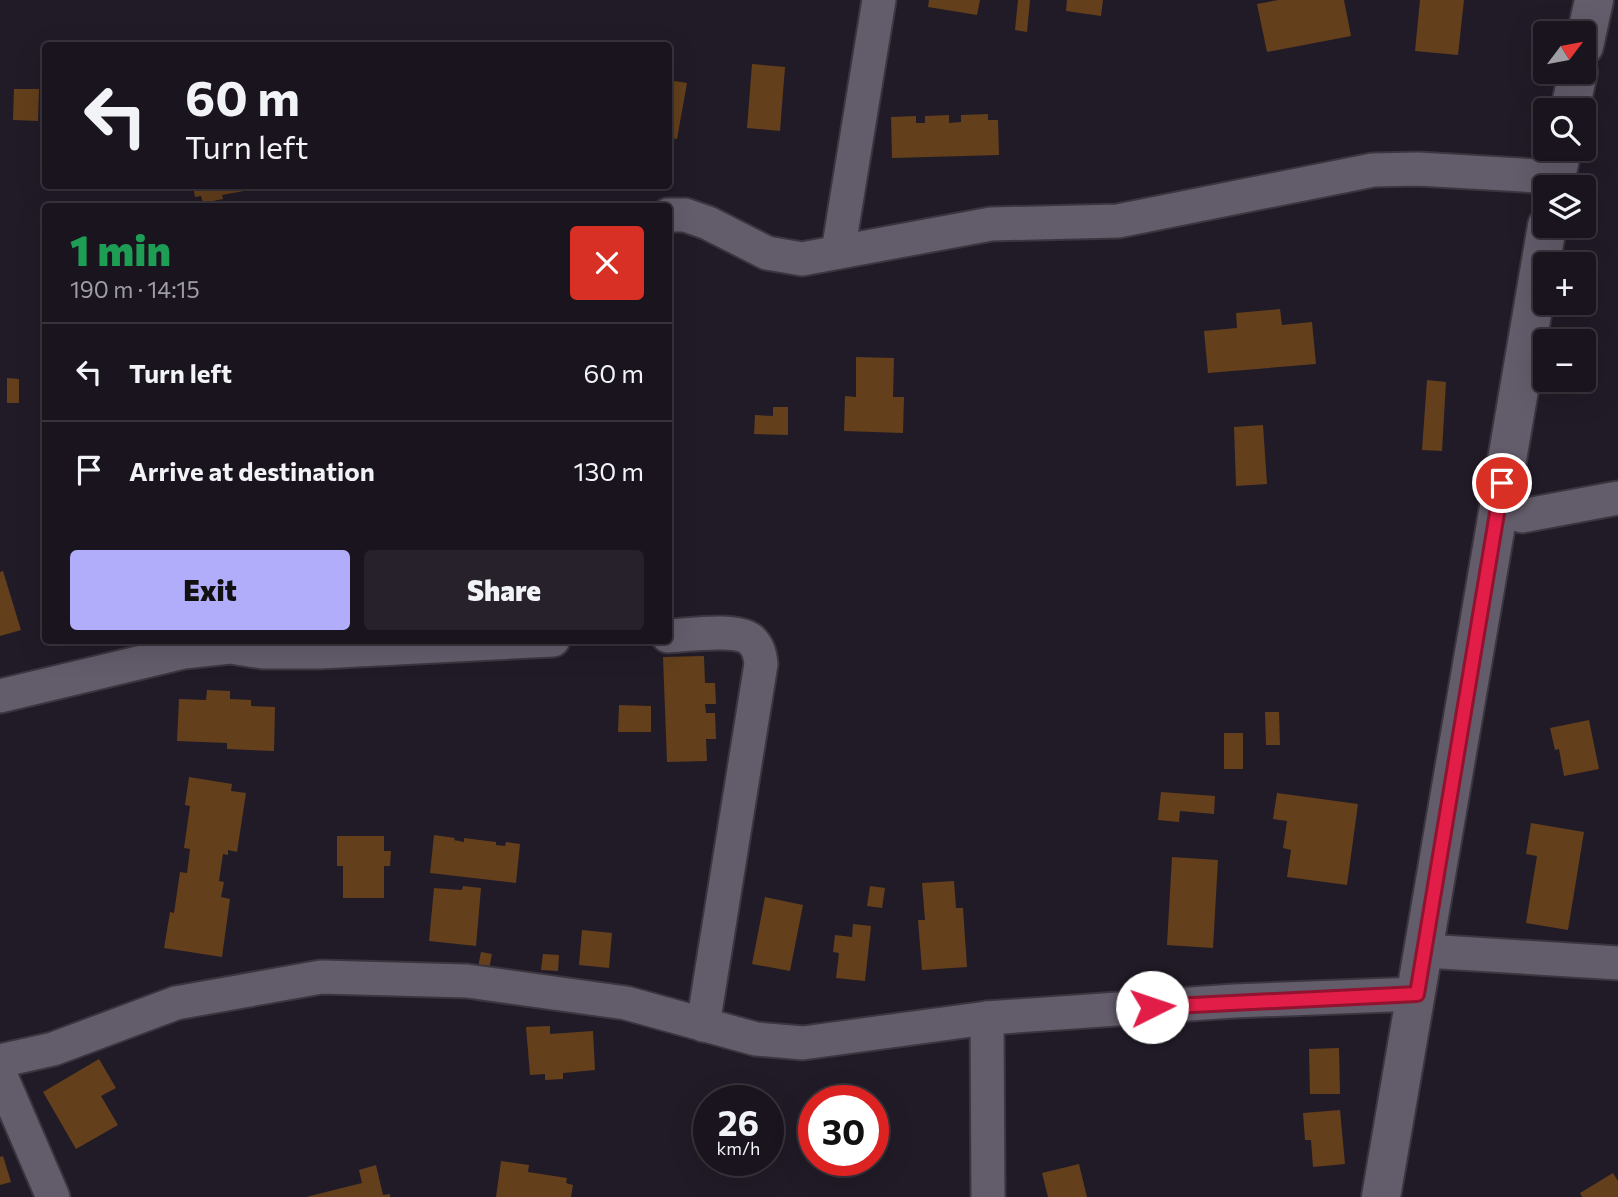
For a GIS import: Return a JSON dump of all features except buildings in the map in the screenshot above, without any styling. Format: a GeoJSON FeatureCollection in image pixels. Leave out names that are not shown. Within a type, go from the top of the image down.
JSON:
{"type":"FeatureCollection","features":[{"type":"Feature","properties":{"kind":"street"},"geometry":{"type":"LineString","coordinates":[[838,252],[879,0]]}},
{"type":"Feature","properties":{"kind":"street"},"geometry":{"type":"LineString","coordinates":[[1590,21],[1594,0]]}},
{"type":"Feature","properties":{"kind":"street"},"geometry":{"type":"LineString","coordinates":[[672,215],[685,215],[708,223],[767,253],[802,259],[991,224],[1118,221],[1373,170],[1557,171]]}},
{"type":"Feature","properties":{"kind":"street"},"geometry":{"type":"LineString","coordinates":[[1381,1197],[1545,238]]}},
{"type":"Feature","properties":{"kind":"street"},"geometry":{"type":"LineString","coordinates":[[1498,509],[1522,516],[1618,498]]}},
{"type":"Feature","properties":{"kind":"street"},"geometry":{"type":"LineString","coordinates":[[672,636],[731,633],[748,637],[760,652],[761,664],[703,1025]]}},
{"type":"Feature","properties":{"kind":"street"},"geometry":{"type":"LineString","coordinates":[[0,696],[166,648],[184,652],[230,647],[263,652],[320,652],[475,644]]}},
{"type":"Feature","properties":{"kind":"street"},"geometry":{"type":"LineString","coordinates":[[1425,951],[1618,963]]}},
{"type":"Feature","properties":{"kind":"street"},"geometry":{"type":"LineString","coordinates":[[0,1062],[53,1049],[176,1003],[321,977],[467,981],[626,1003],[756,1039],[803,1043],[987,1018],[1234,1001],[1417,994]]}},
{"type":"Feature","properties":{"kind":"street"},"geometry":{"type":"LineString","coordinates":[[987,1018],[988,1197]]}},
{"type":"Feature","properties":{"kind":"street"},"geometry":{"type":"LineString","coordinates":[[0,1074],[53,1197]]}},
{"type":"Feature","properties":{"kind":"route"},"geometry":{"type":"LineString","coordinates":[[1152,1007],[1417,994],[1502,483]]}}]}
